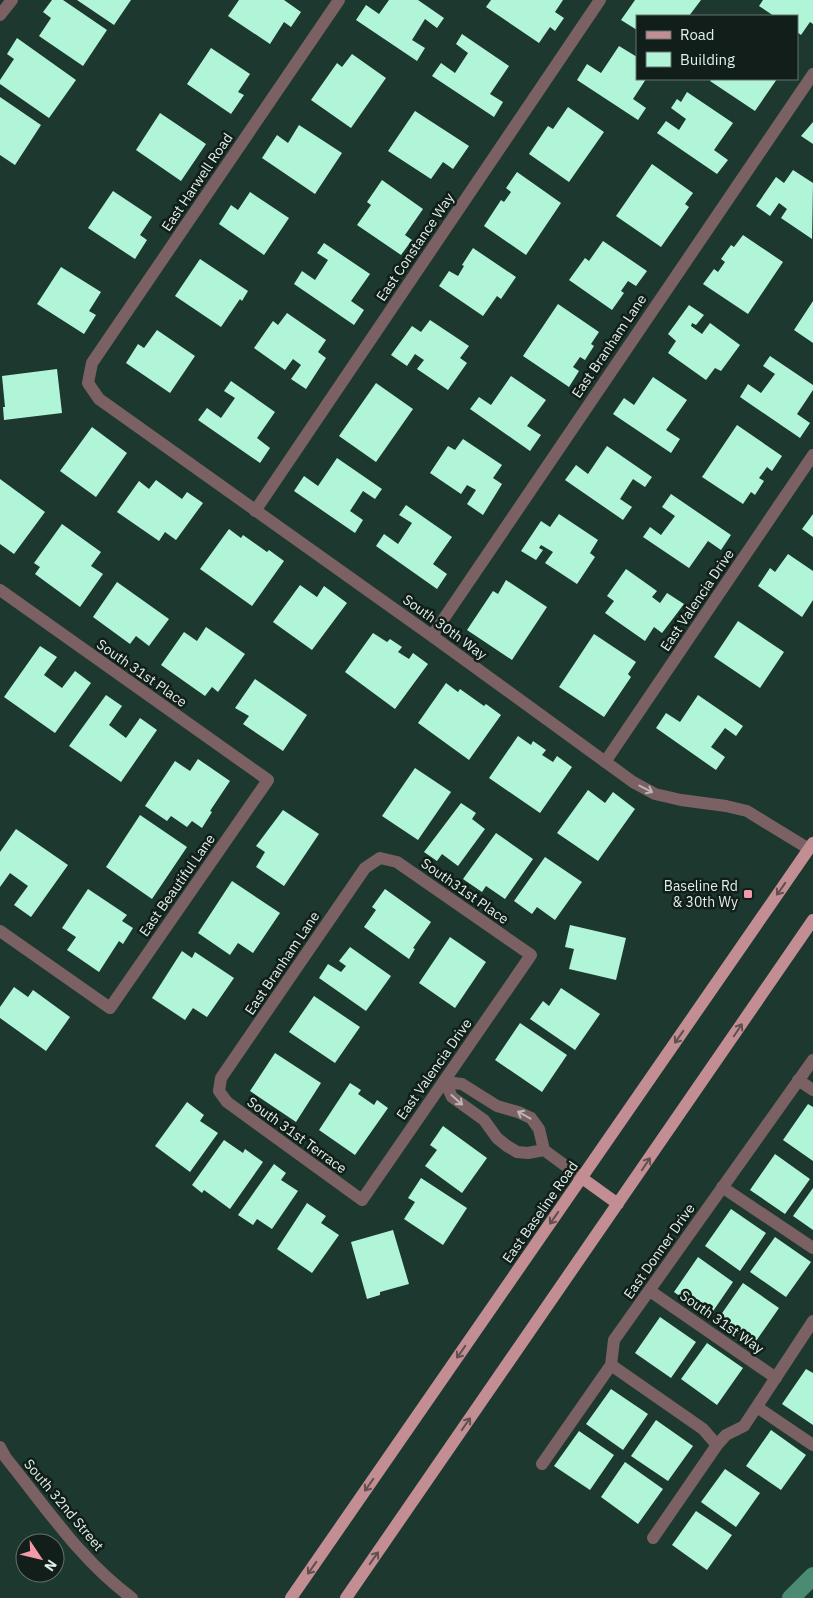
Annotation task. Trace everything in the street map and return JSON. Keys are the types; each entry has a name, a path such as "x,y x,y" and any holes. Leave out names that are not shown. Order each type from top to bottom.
{"main road":[{"name":"East Baseline Road","path":"291,1598 812,848"},
{"path":"346,1598 813,920"},
{"path":"582,1178 618,1204"}],"street":[{"path":"0,15 12,0"},
{"name":"East Harwell Road","path":"88,383 92,363 339,0"},
{"name":"East Constance Way","path":"255,511 600,0"},
{"name":"East Branham Lane","path":"432,636 813,74"},
{"name":"South 30th Way","path":"88,383 99,399 633,782 655,794 747,811 812,848"},
{"name":"East Valencia Drive","path":"606,762 813,455"},
{"name":"South 31st Place","path":"0,590 268,780"},
{"name":"East Beautiful Lane","path":"0,931 110,1008 268,780"},
{"name":"East Branham Lane","path":"219,1091 221,1078 365,868 380,858"},
{"name":"South31st Place","path":"380,858 397,862 531,955"},
{"name":"East Valencia Drive","path":"362,1200 531,955"},
{"name":"East Donner Drive","path":"542,1464 611,1365 614,1340 813,1060"},
{"path":"798,1080 813,1090"},
{"path":"445,1082 462,1084 497,1106 518,1112 530,1118 539,1129 544,1150 582,1178"},
{"path":"445,1082 452,1097 484,1120 497,1138 507,1146 517,1152 528,1153 544,1150"},
{"name":"South 31st Terrace","path":"219,1091 227,1102 362,1200"},
{"path":"722,1187 813,1248"},
{"name":"South 31st Way","path":"650,1291 776,1378"},
{"path":"653,1538 717,1445 726,1435 744,1426 813,1321"},
{"path":"611,1365 703,1430 717,1445"},
{"path":"757,1407 813,1445"},
{"name":"South 32nd Street","path":"0,1447 6,1458 70,1539 118,1588 132,1598"}],"building":[{"path":"52,0 63,0 107,30 83,66 39,36 51,18 43,12"},
{"path":"77,0 131,0 114,25"},
{"path":"239,0 284,0 301,12 291,27 284,22 270,44 228,16"},
{"path":"389,0 418,0 444,18 437,28 425,19 412,40 425,48 417,61 356,20 366,5 379,14"},
{"path":"491,0 563,0 555,12 564,18 555,31 550,27 539,43 486,7"},
{"path":"635,0 701,0 690,15 636,15 636,29 621,20"},
{"path":"763,0 813,0 813,24 810,22 801,35 798,33 798,15 772,15 759,6"},
{"path":"462,34 509,66 490,94 503,102 494,117 432,76 441,63 455,73 468,53 456,44"},
{"path":"17,38 76,80 49,118 0,84 0,80 14,59 7,54"},
{"path":"619,46 636,56 636,80 645,80 633,99 646,108 638,120 577,80 587,64 601,73"},
{"path":"211,48 250,74 238,92 244,95 231,114 187,84"},
{"path":"352,54 386,78 351,128 311,100 337,63 342,67"},
{"path":"711,80 776,80 755,111"},
{"path":"687,92 733,123 714,150 728,160 717,174 657,133 666,121 679,130 686,119 671,108 677,99 681,102"},
{"path":"0,97 41,125 15,165 0,155"},
{"path":"568,107 604,132 569,182 529,154 548,126 553,129"},
{"path":"415,111 469,146 453,169 443,162 431,179 388,151"},
{"path":"160,113 206,144 181,181 136,150"},
{"path":"813,122 813,144 801,136"},
{"path":"299,125 342,153 315,194 262,158 277,135 288,143"},
{"path":"652,164 693,193 685,204 689,207 661,247 616,216"},
{"path":"793,170 813,183 812,239 781,218 787,209 779,203 770,216 756,206 776,177 784,183"},
{"path":"517,172 561,203 526,255 484,226 501,200 504,202 511,192 506,188"},
{"path":"382,180 423,209 405,235 412,240 401,255 357,225 371,205 367,202"},
{"path":"113,191 152,217 140,235 147,240 135,259 88,228"},
{"path":"250,192 289,218 264,255 219,224 231,205 238,210"},
{"path":"743,235 783,262 748,314 703,284 714,269 718,272 725,262 721,259 731,245 734,247"},
{"path":"603,241 647,271 636,286 628,281 621,291 624,293 612,310 569,280 585,258 589,261"},
{"path":"324,243 370,274 351,301 364,310 354,325 294,284 302,271 315,280 328,260 317,253"},
{"path":"473,248 516,277 501,299 497,296 483,316 439,286 449,271 458,276 464,266 462,265"},
{"path":"200,259 248,291 242,301 240,299 221,327 175,296"},
{"path":"61,267 101,292 89,311 96,315 84,334 37,304"},
{"path":"813,301 813,343 794,330"},
{"path":"558,304 599,332 591,344 594,346 585,360 580,357 573,367 579,371 569,387 523,356"},
{"path":"689,305 704,315 696,325 692,323 691,326 702,334 710,323 740,345 721,371 715,368 706,380 668,353 676,341 668,334"},
{"path":"287,313 326,340 318,352 326,358 306,389 291,379 301,365 293,359 285,370 254,348 273,321 278,325"},
{"path":"430,320 469,346 460,358 467,363 448,390 417,369 424,360 415,354 407,366 391,355 412,326 421,332"},
{"path":"157,330 195,356 170,393 126,363 138,344 144,348"},
{"path":"770,356 813,385 813,390 797,414 810,423 800,438 740,397 748,384 761,393 775,374 763,366"},
{"path":"57,369 62,413 4,420 3,407 5,407 2,376"},
{"path":"511,376 546,400 527,426 541,435 530,451 470,409 479,397 491,405"},
{"path":"653,377 687,400 666,430 680,439 671,453 613,414 624,398 634,405"},
{"path":"231,381 275,412 257,438 270,448 260,463 198,420 207,408 221,418 235,398 224,391"},
{"path":"376,383 413,409 376,462 339,436"},
{"path":"737,425 782,456 772,471 767,467 759,478 764,481 755,495 751,492 743,504 702,477"},
{"path":"92,427 127,453 96,497 60,471"},
{"path":"463,439 502,465 493,478 502,484 483,515 467,504 476,490 467,485 461,494 430,473 448,446 455,450"},
{"path":"607,446 652,477 645,487 633,479 620,499 632,507 623,520 565,480 576,465 588,474"},
{"path":"337,458 382,489 375,499 363,491 350,511 363,520 355,533 294,491 304,476 318,486"},
{"path":"0,479 45,512 14,554 0,544"},
{"path":"156,480 182,499 187,492 203,503 176,540 165,532 159,541 117,512 139,481 149,489"},
{"path":"671,494 731,535 721,550 708,541 689,568 643,537 650,527 661,535 675,516 662,507"},
{"path":"406,505 452,537 433,564 447,574 437,589 376,546 384,534 398,544 412,523 399,515"},
{"path":"559,514 598,540 590,553 595,557 577,584 545,563 553,552 541,545 539,548 543,550 536,560 521,551 541,521 550,527"},
{"path":"813,514 813,537 802,529"},
{"path":"62,524 101,552 91,566 103,574 80,607 35,574 40,567 34,563"},
{"path":"229,529 241,538 243,535 267,552 269,550 284,561 252,606 200,569"},
{"path":"788,554 813,571 813,600 802,617 758,586 770,568 775,572"},
{"path":"626,569 657,591 652,597 660,603 667,593 684,604 662,633 654,627 645,641 605,613 614,601 607,596"},
{"path":"506,580 547,607 512,660 467,630 493,591 498,594"},
{"path":"117,582 169,619 149,646 136,636 130,644 93,617"},
{"path":"300,585 317,597 324,586 347,603 312,650 273,622"},
{"path":"738,621 784,652 760,688 714,657"},
{"path":"206,627 245,654 218,692 212,687 205,696 161,665 184,632 197,641"},
{"path":"373,633 387,642 390,639 402,647 398,652 409,659 413,653 428,664 395,709 345,672"},
{"path":"594,634 636,662 628,674 631,677 604,717 559,687"},
{"path":"40,646 57,657 44,675 62,688 75,671 91,683 55,733 4,697"},
{"path":"255,679 307,715 283,751 243,724 249,716 235,708"},
{"path":"446,683 458,692 460,689 484,706 486,704 501,715 469,760 418,723"},
{"path":"106,695 122,706 109,725 126,738 140,718 157,730 121,782 69,746"},
{"path":"698,695 743,726 736,736 725,728 711,747 725,757 716,770 656,728 666,713 680,722"},
{"path":"518,736 531,745 533,741 546,750 542,755 553,762 557,756 572,767 540,813 489,778"},
{"path":"198,759 230,781 210,811 212,812 202,828 192,821 187,827 171,816 167,821 145,806 175,761 190,771"},
{"path":"415,768 451,792 418,840 382,816"},
{"path":"588,790 605,803 613,792 635,809 598,861 557,833"},
{"path":"461,803 476,813 472,819 485,829 458,866 442,854 437,861 424,852"},
{"path":"283,810 319,834 284,886 256,867 265,852 256,846"},
{"path":"140,815 187,847 152,899 106,867"},
{"path":"16,829 68,865 31,917 14,905 28,886 10,873 0,887 0,852"},
{"path":"496,833 533,859 505,899 486,886 482,892 463,879"},
{"path":"545,857 582,882 555,920 537,907 532,914 514,901"},
{"path":"232,881 280,913 253,953 238,943 230,955 198,933"},
{"path":"88,889 127,915 122,921 133,928 123,944 119,941 99,972 67,950 76,937 62,928"},
{"path":"385,889 431,922 413,948 415,949 409,959 364,927 376,910 372,907"},
{"path":"570,925 626,938 616,980 569,969 574,949 565,947"},
{"path":"450,937 486,962 455,1008 419,983"},
{"path":"350,947 391,976 366,1011 319,978 328,964 341,972 346,966 339,961"},
{"path":"182,951 192,958 195,952 234,978 207,1017 193,1008 185,1020 152,998"},
{"path":"14,987 28,997 33,990 70,1017 46,1051 0,1018 0,1007"},
{"path":"561,988 600,1014 575,1050 530,1019 543,1001 549,1006"},
{"path":"314,996 360,1027 335,1063 289,1032"},
{"path":"520,1023 567,1055 542,1092 495,1060"},
{"path":"275,1053 321,1083 296,1122 250,1091"},
{"path":"350,1083 361,1090 358,1094 374,1105 377,1100 388,1108 355,1155 319,1130"},
{"path":"187,1102 204,1115 200,1121 218,1133 190,1172 155,1146"},
{"path":"808,1104 813,1107 813,1161 783,1140"},
{"path":"443,1126 487,1158 462,1193 425,1166 437,1150 430,1145"},
{"path":"224,1140 243,1153 245,1149 263,1162 230,1209 204,1190 202,1193 192,1185"},
{"path":"775,1154 810,1179 785,1214 750,1190"},
{"path":"274,1164 286,1173 281,1180 298,1191 272,1229 257,1219 253,1225 238,1215"},
{"path":"421,1178 467,1208 443,1245 404,1219 415,1202 408,1198"},
{"path":"813,1188 813,1230 793,1216"},
{"path":"307,1203 326,1216 321,1223 339,1235 312,1273 277,1249"},
{"path":"731,1209 766,1233 740,1271 705,1246"},
{"path":"393,1230 409,1284 380,1292 380,1295 367,1299 351,1242"},
{"path":"775,1237 811,1262 786,1297 750,1272"},
{"path":"698,1257 733,1282 709,1317 674,1292"},
{"path":"743,1283 779,1308 754,1344 718,1319"},
{"path":"660,1317 696,1342 671,1378 635,1353"},
{"path":"707,1343 743,1368 717,1405 681,1379"},
{"path":"806,1369 813,1373 813,1425 782,1404"},
{"path":"611,1389 648,1414 623,1450 586,1424"},
{"path":"656,1420 693,1446 668,1481 631,1456"},
{"path":"771,1430 806,1455 781,1490 746,1466"},
{"path":"579,1431 614,1455 590,1490 554,1466"},
{"path":"625,1462 663,1489 638,1524 601,1497"},
{"path":"725,1469 760,1493 736,1527 701,1502"},
{"path":"696,1511 732,1535 707,1570 672,1545"}],"waterway":[{"path":"791,1598 813,1576"}],"place":[{"name":"Baseline Rd & 30th Wy","path":"748,894"}]}
